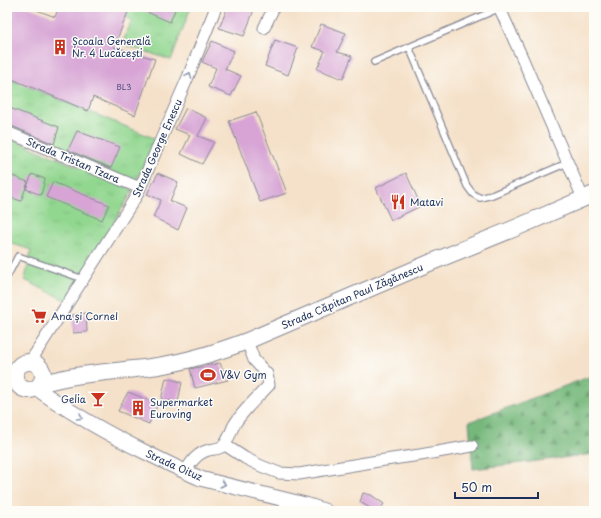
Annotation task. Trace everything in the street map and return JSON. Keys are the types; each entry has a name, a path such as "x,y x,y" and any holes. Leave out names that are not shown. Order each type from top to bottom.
{"main road":[{"name":"Strada Căpitan Paul Zăgănescu","path":"33,387 61,378 156,366 204,356 247,341 588,196"},
{"name":"Strada Căpitan Paul Zăgănescu","path":"7,360 31,362 54,370 102,372"},
{"path":"31,362 38,365 43,372 42,380 33,387 16,382 15,374 19,366 23,363 31,362"},
{"path":"7,380 33,387"}],"street":[{"name":"Strada George Enescu","path":"31,362 140,188 188,77 216,7"},
{"path":"264,28 274,7"},
{"path":"499,8 521,55 567,163 588,196"},
{"name":"Strada Tristan Tzara","path":"7,132 140,188"},
{"path":"185,472 190,462 200,453 225,445 234,425 268,384 267,374 254,360 247,341"},
{"name":"Strada Oituz","path":"33,387 65,408 121,440 185,472 202,479 307,505 325,511"},
{"path":"225,445 245,458 279,473 300,474 472,446"}],"lane":[{"path":"374,62 499,8"},
{"path":"409,48 467,186 473,194 480,198 492,195 567,163"},
{"path":"7,277 18,256 83,279"}],"green space":[{"path":"99,7 191,7 171,60 122,44 132,20"},
{"path":"7,78 156,139 136,182 7,127"},
{"path":"7,137 133,190 67,301 25,280 31,250 7,242"},
{"path":"594,375 594,454 473,469 469,422"}],"building":[{"name":"Școala Generală Nr. 4 Lucăcești","path":"7,7 29,7 55,17 59,7 130,7 114,47 155,59 135,115 93,97 88,111 7,77"},
{"path":"135,7 176,7 170,22"},
{"path":"228,7 255,7 244,36 219,28"},
{"path":"321,24 346,33 337,52 352,56 343,79 317,69 325,51 312,47"},
{"path":"275,40 298,48 288,75 265,66"},
{"path":"212,41 234,51 225,69 241,76 231,96 208,87 216,68 202,62"},
{"path":"7,107 59,127 54,144 7,124"},
{"path":"186,108 207,118 198,136 214,142 202,164 181,154 190,135 175,129"},
{"path":"256,112 287,193 260,202 229,121"},
{"path":"77,131 120,147 111,168 68,150"},
{"path":"158,173 178,182 170,201 187,208 178,230 153,217 161,200 147,194"},
{"path":"406,173 421,206 391,220 376,188"},
{"path":"7,174 28,182 21,201 7,196"},
{"path":"32,174 45,179 41,195 26,189"},
{"path":"53,182 109,205 102,220 46,197"},
{"path":"86,313 87,332 73,333 72,315"},
{"name":"V&V Gym","path":"220,363 228,380 195,388 190,369"},
{"path":"166,378 182,382 178,402 161,400"},
{"name":"Supermarket Euroving","path":"128,392 158,404 149,424 118,411"},
{"path":"363,493 371,495 384,504 379,511 375,511 360,502"}],"place":[{"name":"Școala Generală Nr. 4 Lucăcești","path":"60,47"},
{"name":"Matavi","path":"398,202"},
{"name":"Ana și Cornel","path":"39,316"},
{"name":"V&V Gym","path":"208,375"},
{"name":"Gelia","path":"98,399"},
{"name":"Supermarket Euroving","path":"138,408"}]}
